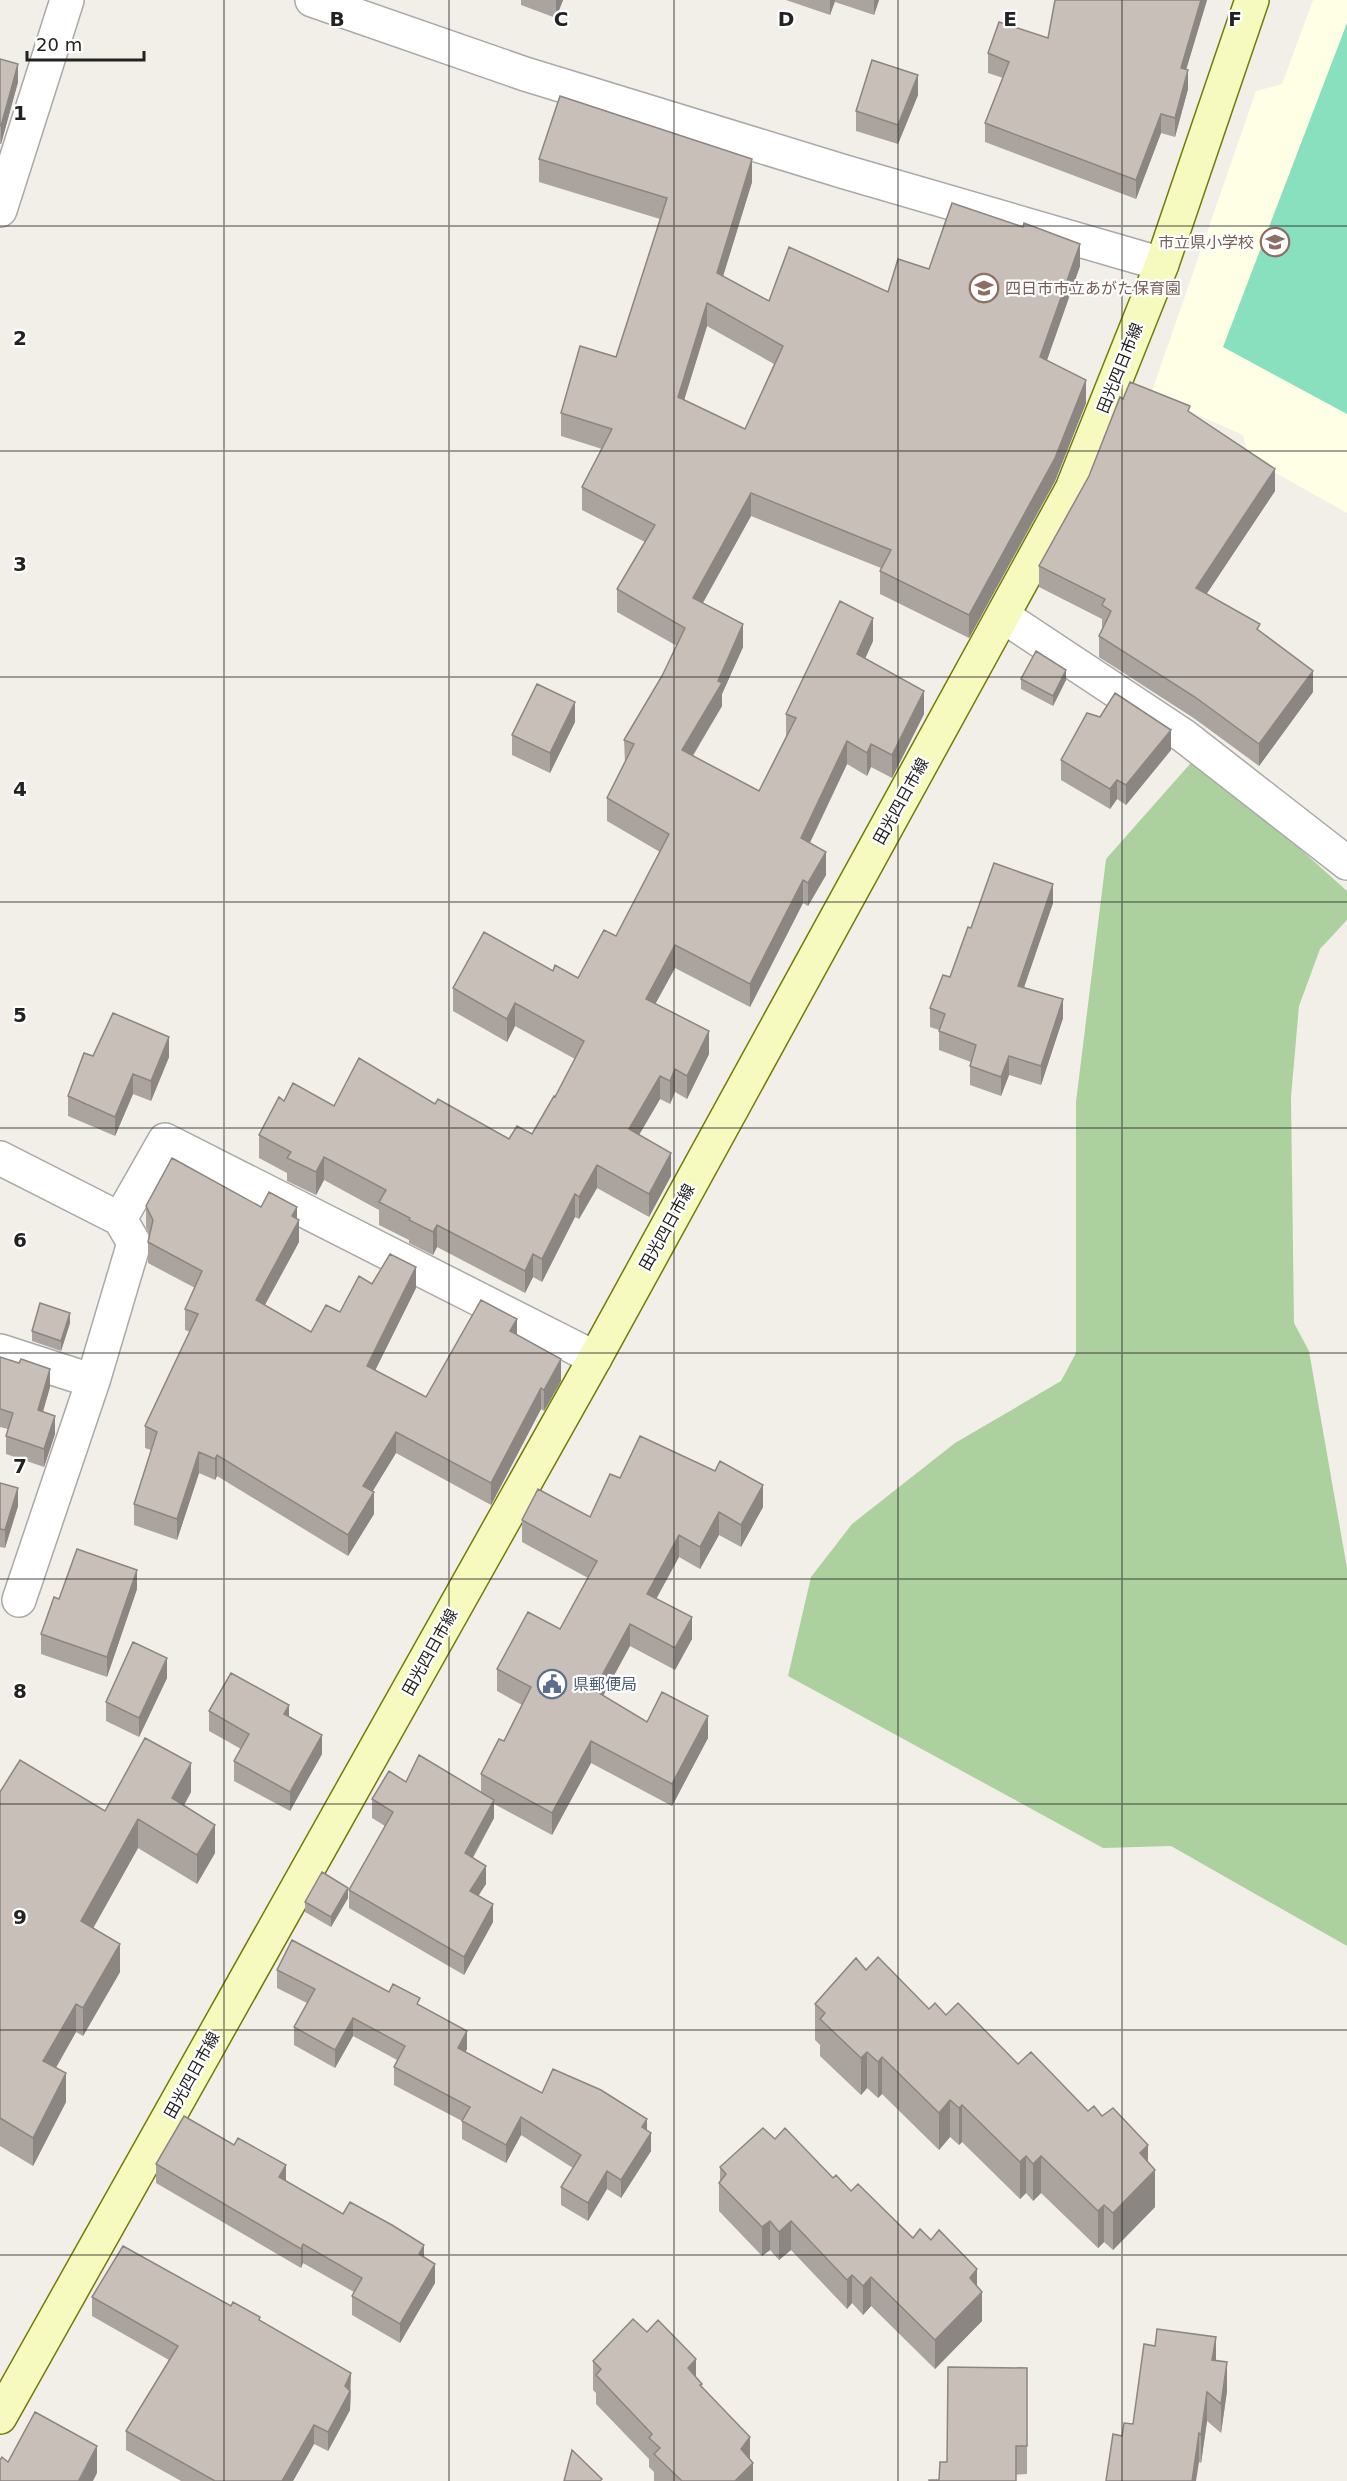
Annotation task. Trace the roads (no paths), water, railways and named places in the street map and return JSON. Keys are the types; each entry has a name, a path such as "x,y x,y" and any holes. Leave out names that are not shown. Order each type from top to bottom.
{"main road":[{"name":"田光四日市線","path":"0,2417 595,1358 1072,489 1162,264 1252,0"}],"street":[{"path":"0,210 67,0"},
{"path":"312,0 537,77 845,172 1162,264"},
{"path":"1003,616 1184,736 1347,863"},
{"path":"120,1219 165,1140 595,1358"},
{"path":"0,1158 120,1219 134,1243 93,1381 19,1600"},
{"path":"0,1351 93,1381"}],"place":[{"name":"市立県小学校","path":"1275,242"},
{"name":"四日市市立あがた保育園","path":"984,288"},
{"name":"県郵便局","path":"552,1684"}]}
